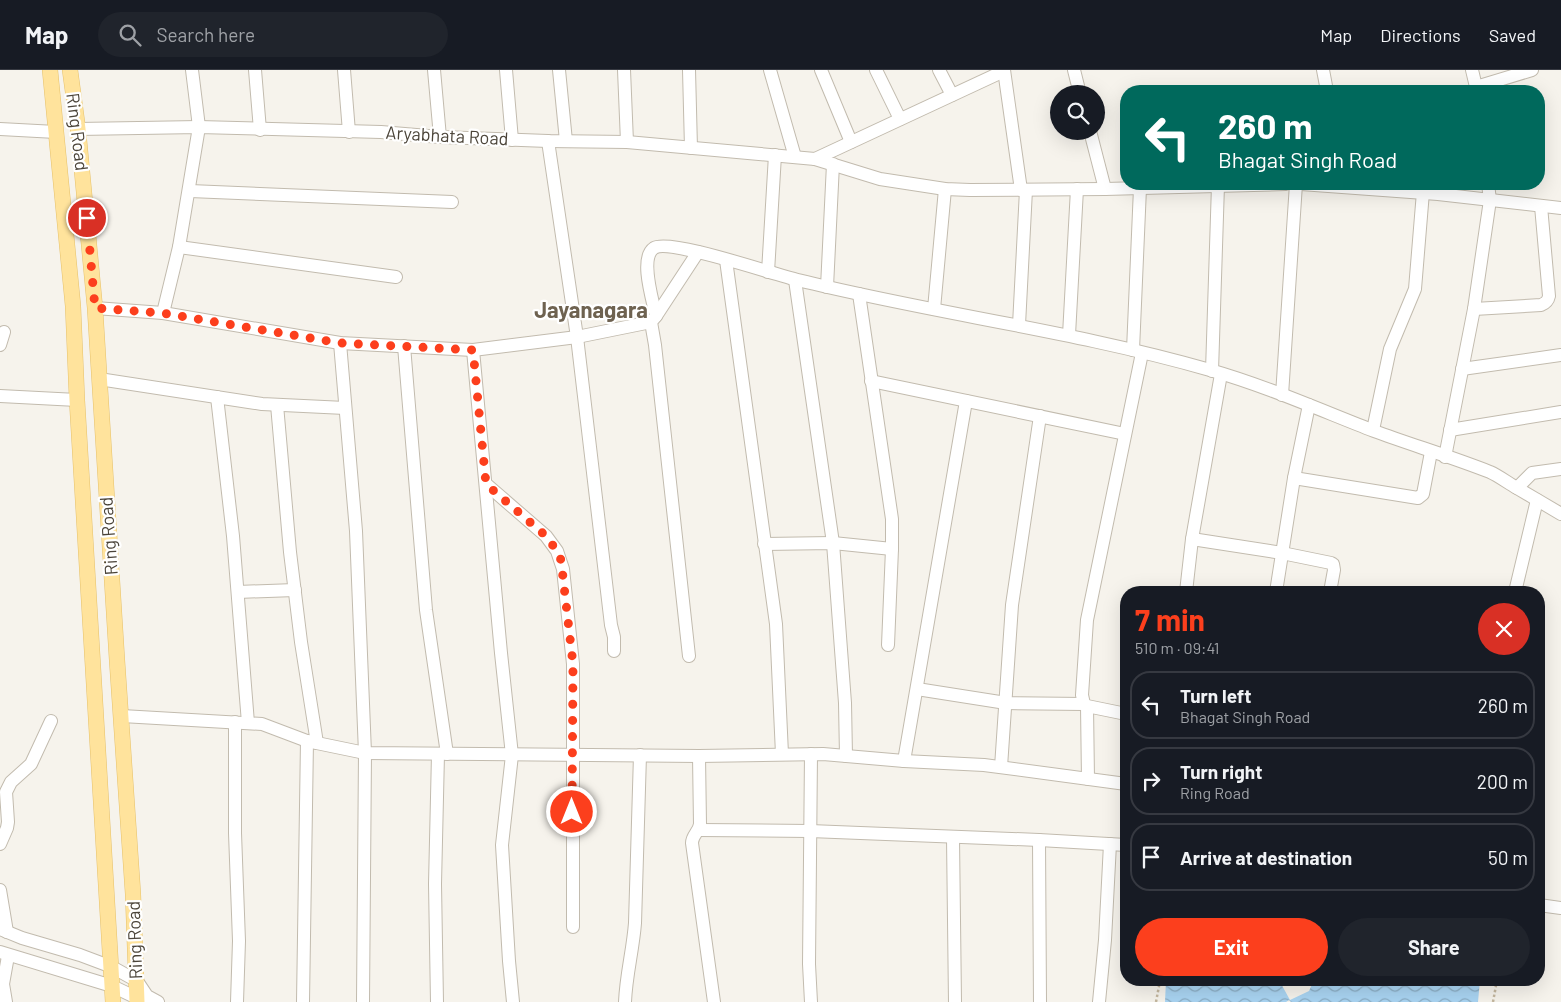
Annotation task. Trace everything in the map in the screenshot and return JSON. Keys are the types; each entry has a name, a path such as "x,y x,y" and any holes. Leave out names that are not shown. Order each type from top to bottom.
{"main road":[{"name":"Ring Road","path":"50,70 73,306 113,1002"},
{"name":"Ring Road","path":"70,70 78,129 95,308 116,660 122,716 134,894 137,981 145,1000"},
{"path":"56,132 78,129"},
{"path":"73,306 95,308"},
{"path":"96,716 122,716"}],"street":[{"path":"162,313 179,248 190,191 199,127 192,70"},
{"path":"255,70 260,130"},
{"path":"344,70 349,132"},
{"path":"434,70 440,137"},
{"path":"506,70 512,140"},
{"path":"559,70 566,141"},
{"path":"624,70 627,142"},
{"path":"689,70 691,148"},
{"path":"770,70 795,157"},
{"path":"821,70 852,142"},
{"path":"876,70 900,119"},
{"path":"939,70 952,95"},
{"path":"815,159 1004,70 1024,190 1019,325"},
{"path":"1074,70 1078,85"},
{"path":"1323,70 1326,85"},
{"path":"1472,70 1475,85"},
{"path":"1488,85 1532,70"},
{"name":"Aryabhata Road","path":"78,129 199,127 512,140 627,142 815,159 880,179 945,189 1120,189"},
{"path":"0,129 56,132"},
{"path":"1092,140 1105,189"},
{"path":"548,141 578,337 611,625 614,637 614,651"},
{"path":"768,272 775,155"},
{"path":"828,287 832,164"},
{"path":"934,309 945,189"},
{"path":"1069,335 1077,189"},
{"path":"1088,779 1085,705 1082,695 1087,620 1125,434 1137,352 1140,190"},
{"path":"1187,586 1217,372 1218,190"},
{"path":"1282,395 1296,190"},
{"path":"1401,190 1561,208"},
{"path":"1445,457 1474,309 1490,200 1489,190"},
{"path":"190,191 452,202"},
{"path":"1373,430 1392,343 1414,289 1424,192"},
{"path":"1474,309 1541,305 1545,304 1548,300 1540,206"},
{"path":"689,656 647,268 647,257 651,250 658,246 666,245 698,252 795,280 859,294 1069,335 1217,372 1431,452 1493,473 1561,514"},
{"path":"179,248 396,277"},
{"path":"95,308 162,313 340,343 473,350 578,337 654,319 698,252"},
{"path":"726,260 776,624 782,754"},
{"path":"795,280 833,543 845,702 846,756"},
{"path":"859,294 890,498 892,548 888,646"},
{"path":"0,345 4,332"},
{"path":"340,343 356,532 365,753 364,1002"},
{"path":"404,346 426,610 443,754 435,884 437,1002"},
{"path":"473,350 512,755 502,845 513,1002"},
{"path":"1462,369 1561,355"},
{"path":"99,378 262,404 345,408"},
{"path":"871,381 1125,434"},
{"path":"0,396 77,400"},
{"path":"217,397 233,536 248,723"},
{"path":"904,761 966,401"},
{"path":"277,405 312,742 303,1002"},
{"path":"1277,586 1308,405"},
{"path":"1450,430 1561,412"},
{"path":"1001,767 1012,605 1040,416"},
{"path":"1294,478 1418,498 1422,494 1431,452"},
{"path":"1517,488 1532,473 1561,469"},
{"path":"486,484 546,536 561,560 573,664 572,927"},
{"path":"1516,586 1537,500"},
{"path":"1192,539 1282,553 1333,564 1334,570 1331,586"},
{"path":"764,544 833,543 892,548"},
{"path":"238,592 295,590"},
{"path":"916,689 1006,703 1085,705 1120,713"},
{"path":"122,716 262,724 312,742 365,753 699,756 811,754 1001,767 1120,783"},
{"path":"0,844 7,828 8,786 31,764 52,721"},
{"path":"234,722 235,833 239,941 237,1002"},
{"path":"811,754 809,964 811,1002"},
{"path":"625,1002 625,988 634,940 640,755"},
{"path":"699,756 699,830 694,836 692,843 714,1002"},
{"path":"699,830 810,831 1120,845"},
{"path":"953,838 955,1002"},
{"path":"1039,840 1040,1002"},
{"path":"1099,1002 1105,940 1110,844"},
{"path":"0,890 4,930 112,967 137,981"},
{"path":"1545,906 1561,908"},
{"path":"6,1002 1,984 4,954 112,986 145,1000"}],"path":[{"path":"1156,1002 1159,986"},
{"path":"1493,1002 1496,986"}],"water":[{"path":"1166,986 1282,986 1290,1000 1309,991 1311,986 1479,986 1478,1002 1291,1002 1289,1000 1286,1002 1165,1002"}],"district":[{"name":"Jayanagara","path":"591,310"}],"route":[{"path":"87,218 95,308 162,313 340,343 473,350 486,484 546,536 561,560 573,664 572,812"}]}
